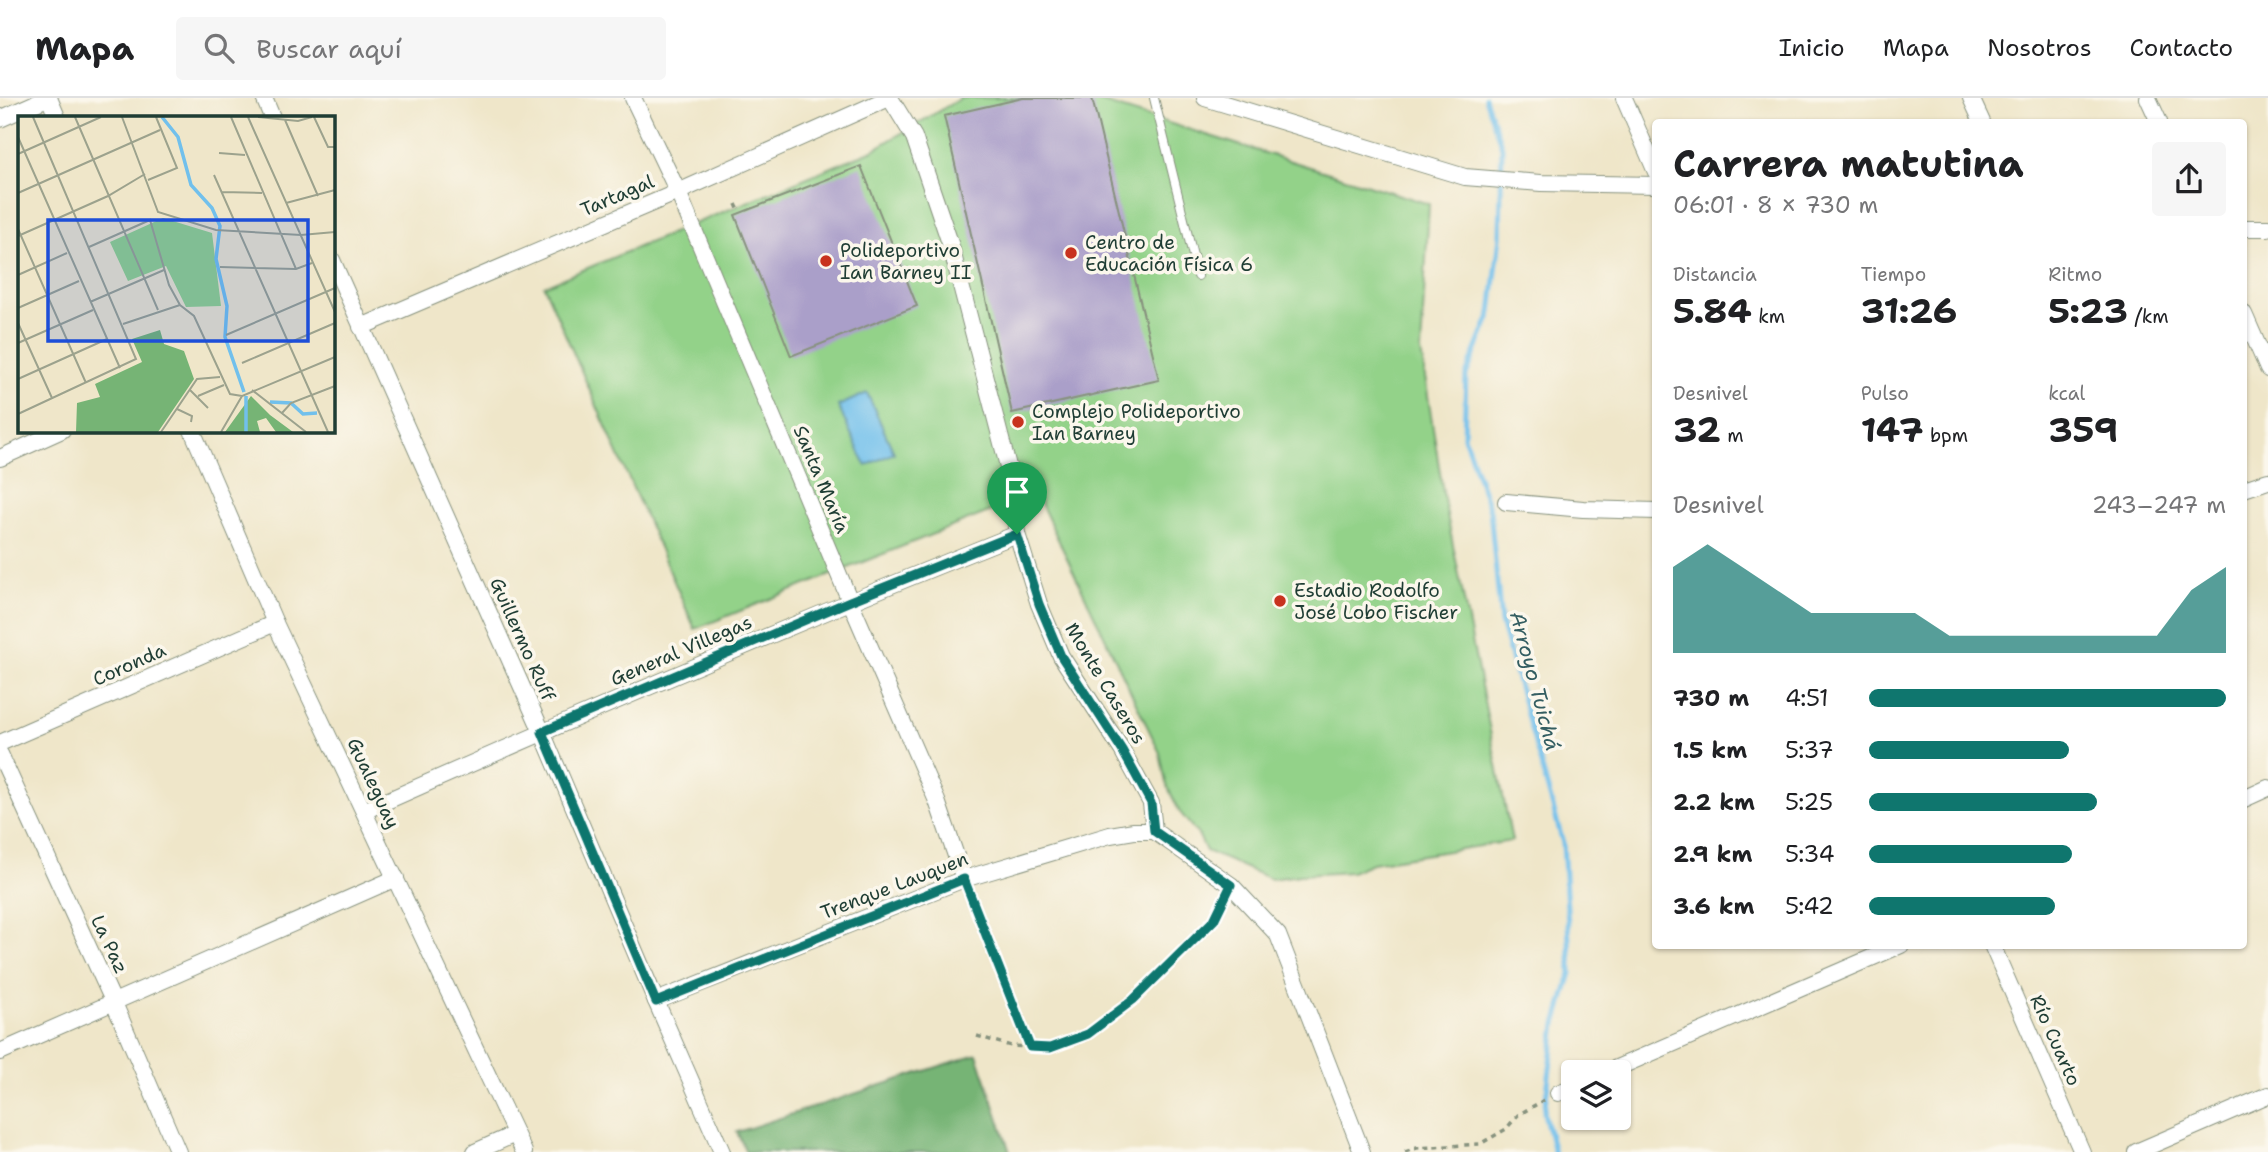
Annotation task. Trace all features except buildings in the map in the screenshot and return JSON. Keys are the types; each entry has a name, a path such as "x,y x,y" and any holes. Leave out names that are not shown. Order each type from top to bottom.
{"street":[{"path":"0,119 48,98 57,116"},
{"path":"264,98 272,116"},
{"name":"Santa María","path":"633,98 678,192 937,801 964,879"},
{"name":"Tartagal","path":"361,327 678,192 889,98"},
{"name":"Monte Caseros","path":"889,98 914,137 950,243 1010,474 1017,534 1039,604 1061,656 1122,750 1151,803 1154,831"},
{"path":"1205,98 1465,177 1541,183 1652,185"},
{"path":"1624,98 1652,163"},
{"path":"1971,98 1981,119"},
{"path":"2148,98 2157,119"},
{"path":"2247,228 2268,228"},
{"name":"Guillermo Ruff","path":"334,265 542,732 722,1152"},
{"path":"2247,321 2268,369"},
{"path":"0,458 58,432"},
{"name":"Gualeguay","path":"193,432 275,623 524,1152"},
{"path":"2247,488 2268,481"},
{"path":"1506,502 1583,509 1652,511"},
{"name":"General Villegas","path":"364,811 850,601 1017,534"},
{"name":"Coronda","path":"0,743 275,623"},
{"name":"La Paz","path":"0,754 114,1003 178,1152"},
{"path":"2247,798 2268,788"},
{"path":"1154,831 1231,885 1278,935 1362,1152"},
{"name":"Trenque Lauquen","path":"656,1002 964,879 1110,835 1154,831"},
{"path":"0,1052 396,878"},
{"path":"1631,1062 1893,949"},
{"name":"Río Cuarto","path":"1994,949 2082,1152"},
{"path":"2136,1152 2268,1095"},
{"path":"475,1152 515,1134"}],"lane":[{"path":"1154,98 1198,276"}],"path":[{"path":"736,204 740,213"},
{"path":"964,879 1030,1047"},
{"path":"977,1036 1011,1046 1050,1048 1088,1034 1133,1000 1214,920 1231,885"},
{"path":"1405,1152 1417,1148 1480,1144 1506,1129 1518,1115 1529,1108"}],"green space":[{"name":"Complejo Polideportivo Ian Barney","path":"961,98 1088,98 1429,204 1421,351 1445,505 1512,841 1372,863 1351,872 1271,879 1206,851 1199,836 1179,811 1166,783 1160,753 1036,493 695,629 544,286 873,150"},
{"path":"977,1054 1010,1152 746,1152 737,1132"}],"water":[{"path":"867,393 894,453 866,466 838,406"}],"waterway":[{"name":"Arroyo Tuichá","path":"1485,98 1502,147 1500,237 1491,313 1466,375 1464,437 1490,510 1501,622 1563,843 1571,973 1556,1024 1544,1113 1554,1152"}],"place":[{"name":"Centro de Educación Física 6","path":"1071,253"},
{"name":"Polideportivo Ian Barney II","path":"826,261"},
{"name":"Complejo Polideportivo Ian Barney","path":"1018,422"},
{"name":"Estadio Rodolfo José Lobo Fischer","path":"1280,601"}],"route":[{"path":"1017,534 1039,604 1061,656 1122,750 1151,803 1154,831 1231,885 1214,920 1133,1000 1088,1034 1050,1048 1030,1047 964,879 656,1002 542,732 850,601 1017,534"}]}
